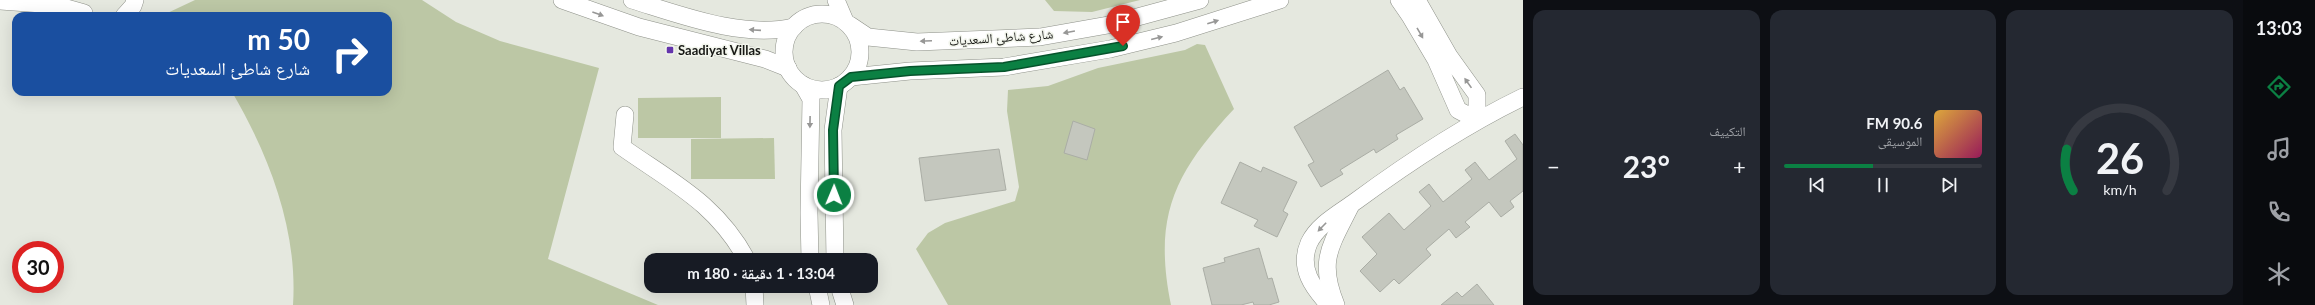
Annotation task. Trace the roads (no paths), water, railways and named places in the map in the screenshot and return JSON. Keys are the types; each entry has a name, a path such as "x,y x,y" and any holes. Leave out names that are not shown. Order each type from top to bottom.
{"street":[{"path":"0,0 56,5 84,10"},
{"path":"562,0 639,27 766,59 788,68"},
{"path":"632,0 743,29 769,30 798,23 813,15 830,14 848,23"},
{"path":"811,0 798,23 789,34 784,50 788,68 794,77 803,84 815,89 827,90 845,82"},
{"path":"835,253 833,130 845,82 858,62 860,46 856,35 836,0"},
{"name":"شارع شاطئ السعديات","path":"848,23 868,37 917,42 1040,37 1108,25 1200,0"},
{"name":"شارع شاطئ السعديات","path":"845,82 910,71 1004,67 1110,49 1176,33 1280,0"},
{"path":"1399,0 1436,60 1458,110 1476,120"},
{"path":"1417,0 1449,56 1477,95 1476,120"},
{"path":"803,84 811,99 810,253"},
{"path":"1329,305 1313,289 1307,275 1306,259 1309,243 1321,226 1398,169 1476,120 1523,97"},
{"path":"625,115 622,147 692,194 720,219 736,239 743,253"},
{"path":"1336,305 1330,289 1326,262 1334,240 1352,204"},
{"path":"754,293 755,305"},
{"path":"819,293 822,305"},
{"path":"841,293 845,305"}],"place":[{"name":"Saadiyat Villas","path":"670,50"}]}
